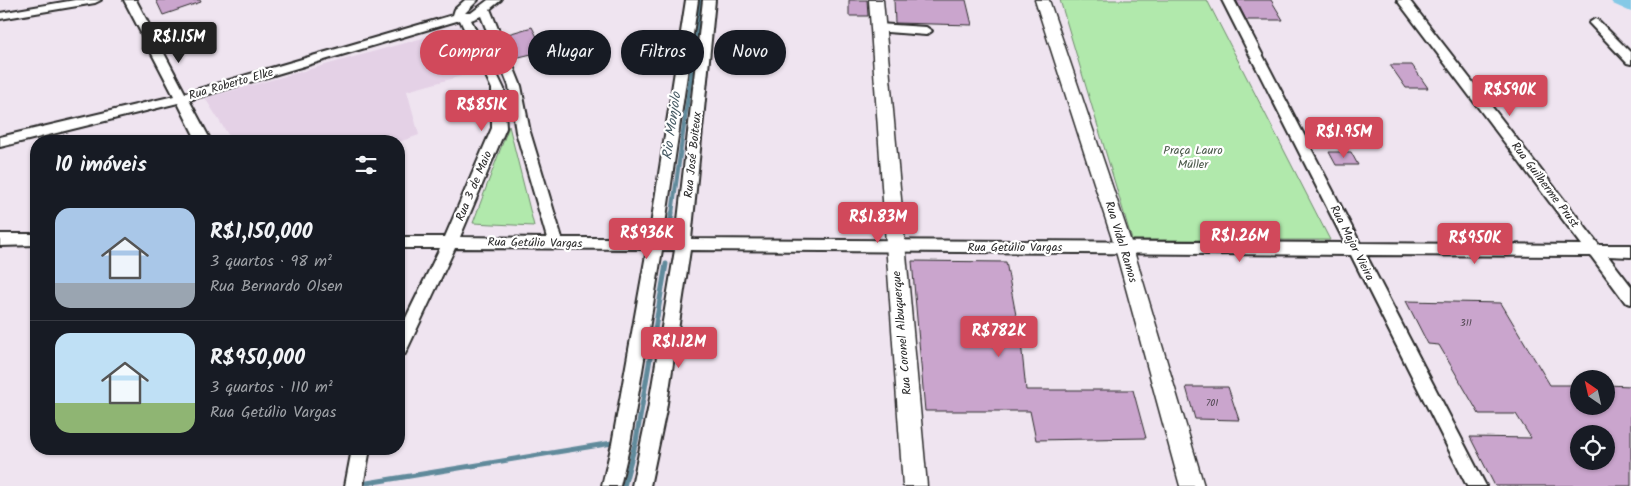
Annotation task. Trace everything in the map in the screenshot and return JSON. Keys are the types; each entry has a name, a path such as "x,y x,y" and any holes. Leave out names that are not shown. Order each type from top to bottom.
{"main road":[{"name":"Rua Coronel Albuquerque","path":"876,0 915,486"},
{"name":"Rua Vidal Ramos","path":"1042,0 1124,248 1192,486"}],"street":[{"path":"0,16 96,0"},
{"path":"130,0 201,135"},
{"name":"Rua 3 de Maio","path":"452,0 469,30"},
{"path":"461,16 472,0"},
{"name":"Rua José Boiteux","path":"611,486 621,444 655,245 692,0"},
{"name":"Rua José Boiteux","path":"641,486 657,410 683,245 709,0"},
{"name":"Rua Major Vieira","path":"1228,0 1477,486"},
{"name":"Rua Guilherme Prust","path":"1403,0 1631,298"},
{"path":"461,16 474,16 492,2"},
{"path":"492,2 496,30"},
{"name":"Rua Roberto Elke","path":"0,142 182,98 461,16"},
{"path":"1595,23 1631,60"},
{"path":"878,28 926,31"},
{"name":"Rua 3 de Maio","path":"405,336 450,242 500,126 498,89 492,75"},
{"path":"511,75 515,86 521,124 556,243"},
{"path":"500,126 521,124"},
{"path":"0,240 30,240"},
{"name":"Rua Getúlio Vargas","path":"405,242 1631,252"},
{"path":"354,486 360,455"}],"shaded area":[{"path":"420,39 420,75 465,75 407,91 419,135 405,140 405,135 228,135 205,98"}],"green space":[{"name":"Praça Lauro Müller","path":"1060,0 1207,0 1330,240 1132,240"},
{"path":"509,126 534,226 473,223"}],"building":[{"path":"156,0 200,0 201,2 163,15"},
{"path":"849,0 867,0 868,16 849,16"},
{"path":"894,0 966,0 972,25 895,23"},
{"path":"1236,0 1271,0 1283,20 1246,20"},
{"path":"532,27 534,30 528,30 528,55 519,57 518,55 518,31"},
{"path":"1390,65 1412,65 1428,88 1406,88"},
{"path":"1329,152 1351,152 1358,165 1336,165"},
{"path":"912,261 1006,262 1021,342 1026,390 1133,390 1146,438 1036,440 1030,411 925,411"},
{"path":"1406,301 1501,303 1550,385 1570,385 1570,415 1615,415 1615,385 1631,386 1631,486 1495,486 1470,437 1531,438 1516,414 1479,414 1439,345 1428,344"},
{"path":"1186,387 1228,387 1239,420 1195,419"}],"waterway":[{"name":"Rio Monjolo","path":"672,214 701,0"},
{"path":"1620,0 1631,6"},
{"name":"Rio Monjolo","path":"670,225 672,213"},
{"name":"Rio Monjolo","path":"624,486 636,441 666,264"},
{"path":"367,483 612,443"}]}
